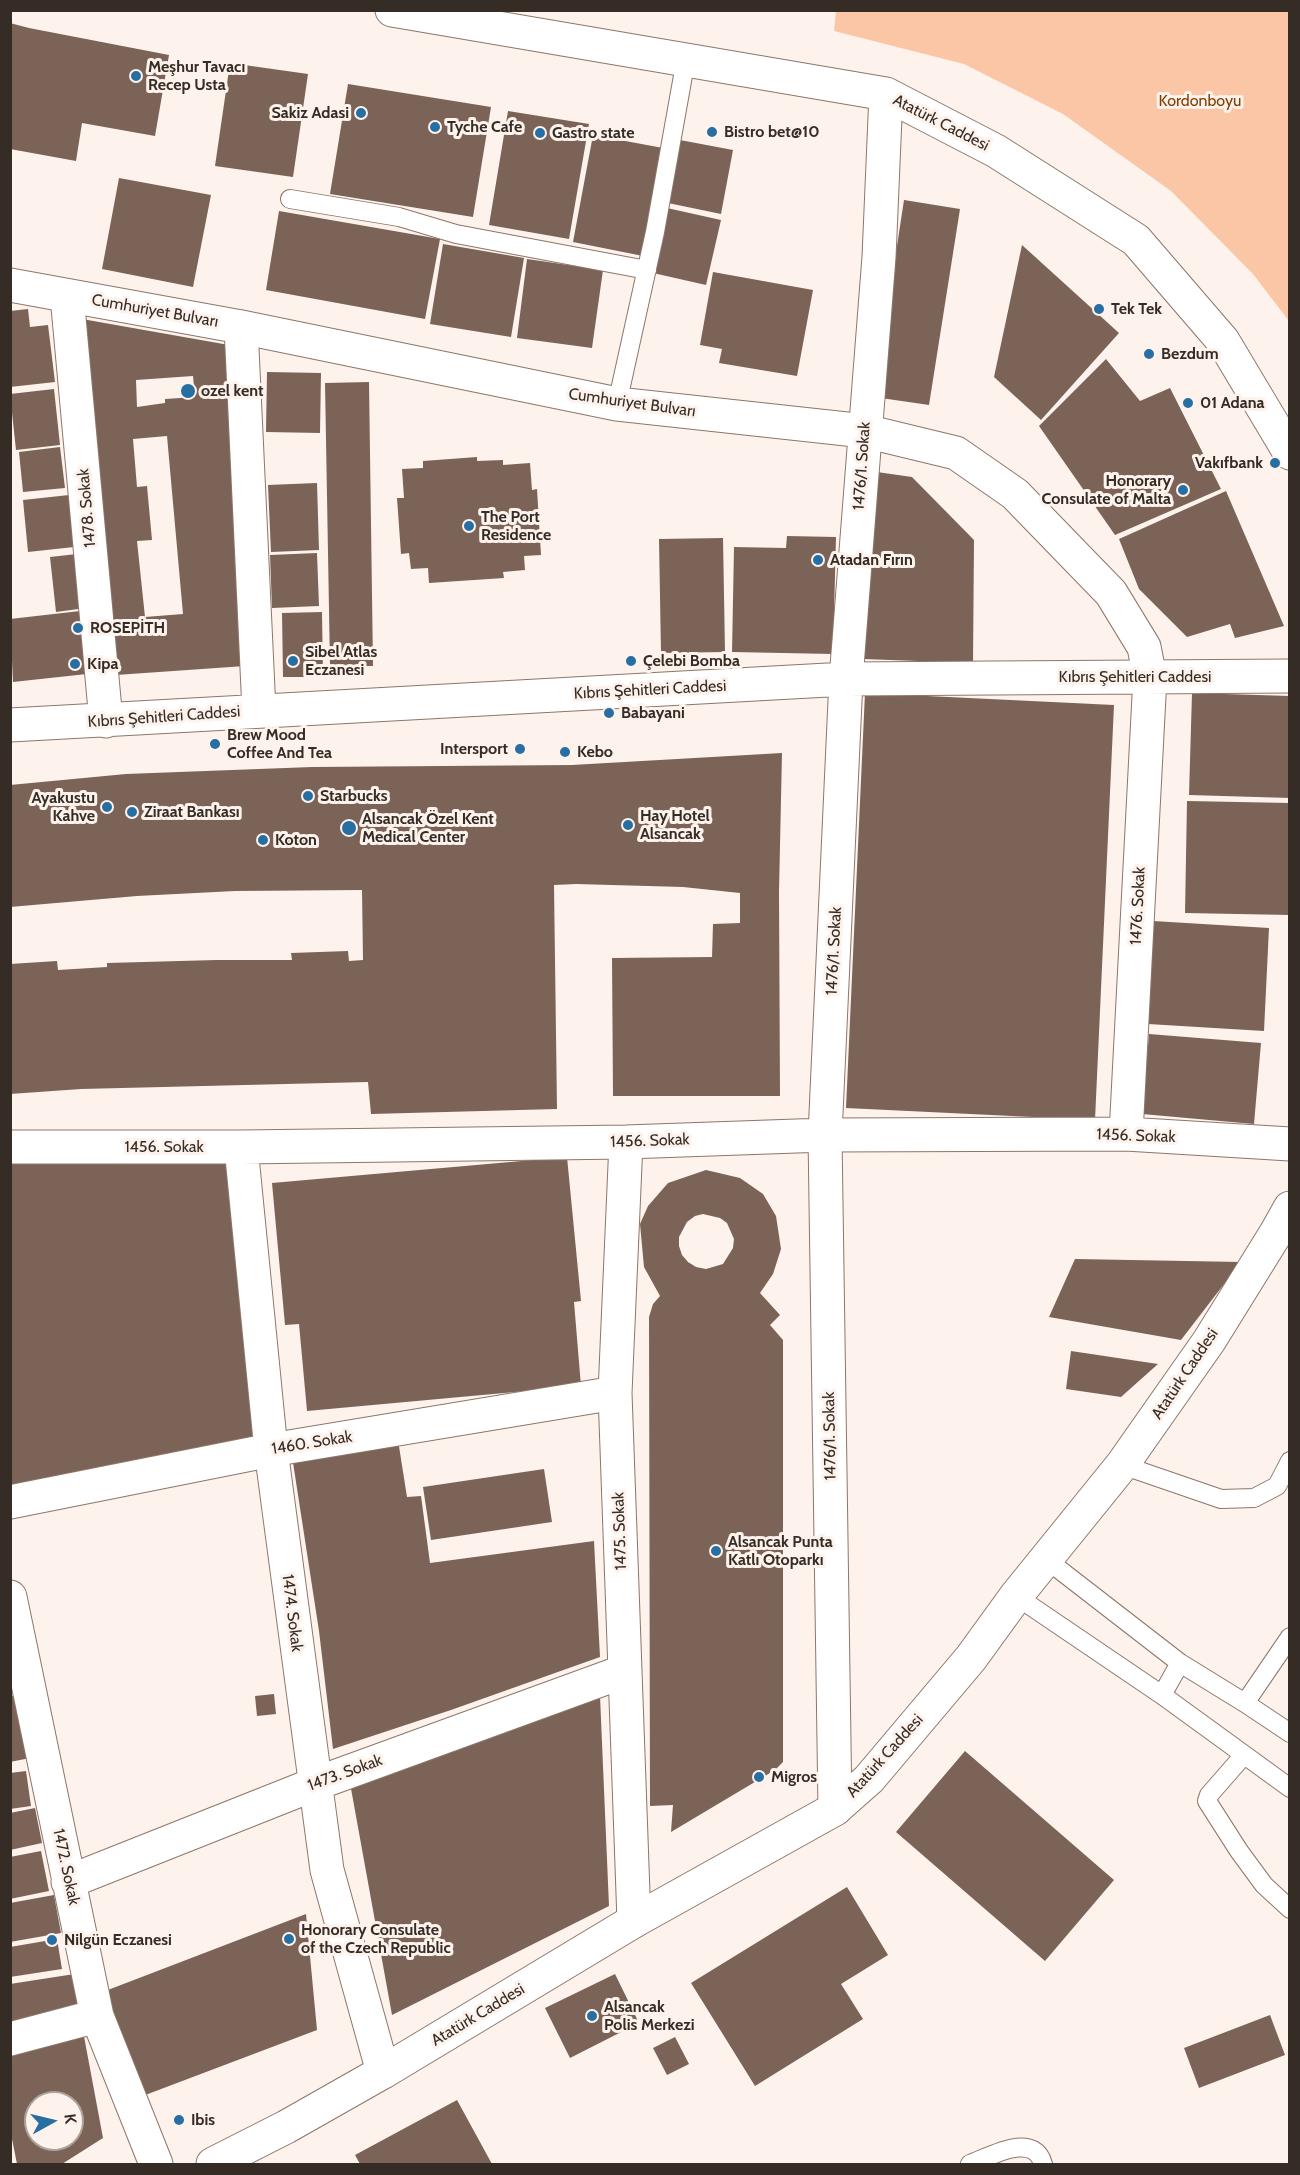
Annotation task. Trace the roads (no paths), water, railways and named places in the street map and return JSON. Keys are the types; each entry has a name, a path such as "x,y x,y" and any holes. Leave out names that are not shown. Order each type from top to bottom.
{"street":[{"name":"Atatürk Caddesi","path":"392,10 886,94 996,151 1136,240 1223,341 1290,453"},
{"name":"1476/1. Sokak","path":"835,1809 825,1135 846,680 879,257 886,94"},
{"name":"Cumhuriyet Bulvarı","path":"10,285 241,327 617,404 865,430 956,453 1015,494 1111,593 1144,647 1150,677"},
{"name":"1478. Sokak","path":"68,296 106,721"},
{"path":"241,327 259,711"},
{"name":"Kıbrıs Şehitleri Caddesi","path":"10,725 846,680 1290,676"},
{"name":"1476. Sokak","path":"1126,1134 1150,677"},
{"name":"1456. Sokak","path":"10,1147 242,1147 626,1142 825,1135 1126,1134 1290,1144"},
{"name":"1475. Sokak","path":"626,1142 615,1393 634,1921"},
{"name":"1474. Sokak","path":"242,1147 271,1450 327,1870 383,2072"},
{"name":"Atatürk Caddesi","path":"213,2164 286,2127 383,2072 634,1921 835,1809 869,1779 971,1658 1016,1596 1122,1465 1209,1341 1290,1208"},
{"name":"1460. Sokak","path":"10,1502 271,1450 615,1393"},
{"name":"1472. Sokak","path":"10,1597 68,1882 98,2016 156,2164"},
{"name":"1473. Sokak","path":"68,1882 315,1784 625,1671"},
{"path":"10,2039 98,2016"}],"lane":[{"path":"617,404 646,270 686,59"},
{"path":"290,199 399,217 456,234 646,270"},
{"path":"1122,1465 1221,1499 1254,1498 1277,1486 1290,1461"},
{"path":"1047,1560 1180,1664 1290,1732"},
{"path":"1016,1596 1162,1695 1290,1788"},
{"path":"1245,1703 1290,1637"},
{"path":"1162,1695 1180,1664"},
{"path":"1244,1755 1209,1795 1207,1801 1264,1885 1290,1910"},
{"path":"970,2164 1007,2149 1020,2148 1032,2148 1041,2156 1043,2164"}],"place":[{"name":"Meşhur Tavacı Recep Usta","path":"136,76"},
{"name":"Sakiz Adasi","path":"361,113"},
{"name":"Tyche Cafe","path":"435,127"},
{"name":"Bistro bet@10","path":"712,132"},
{"name":"Gastro state","path":"540,133"},
{"name":"Tek Tek","path":"1099,309"},
{"name":"Bezdum","path":"1149,354"},
{"name":"ozel kent","path":"188,391"},
{"name":"01 Adana","path":"1188,403"},
{"name":"Vakıfbank","path":"1275,463"},
{"name":"Honorary Consulate of Malta","path":"1183,490"},
{"name":"The Port Residence","path":"469,526"},
{"name":"Atadan Fırın","path":"818,560"},
{"name":"ROSEPİTH","path":"78,628"},
{"name":"Sibel Atlas Eczanesi","path":"293,661"},
{"name":"Çelebi Bomba","path":"631,661"},
{"name":"Kipa","path":"75,664"},
{"name":"Babayani","path":"609,713"},
{"name":"Brew Mood Coffee And Tea","path":"215,744"},
{"name":"Intersport","path":"520,749"},
{"name":"Kebo","path":"565,752"},
{"name":"Starbucks","path":"308,796"},
{"name":"Ayakustu Kahve","path":"107,807"},
{"name":"Ziraat Bankası","path":"132,812"},
{"name":"Hay Hotel Alsancak","path":"628,825"},
{"name":"Alsancak Özel Kent Medical Center","path":"349,828"},
{"name":"Koton","path":"263,840"},
{"name":"Alsancak Punta Katlı Otoparkı","path":"716,1551"},
{"name":"Migros","path":"759,1777"},
{"name":"Honorary Consulate of the Czech Republic","path":"289,1939"},
{"name":"Nilgün Eczanesi","path":"52,1940"},
{"name":"Alsancak Polis Merkezi","path":"592,2016"},
{"name":"Ibis","path":"179,2120"}],"park label":[{"name":"Kordonboyu","path":"1200,101"}]}
